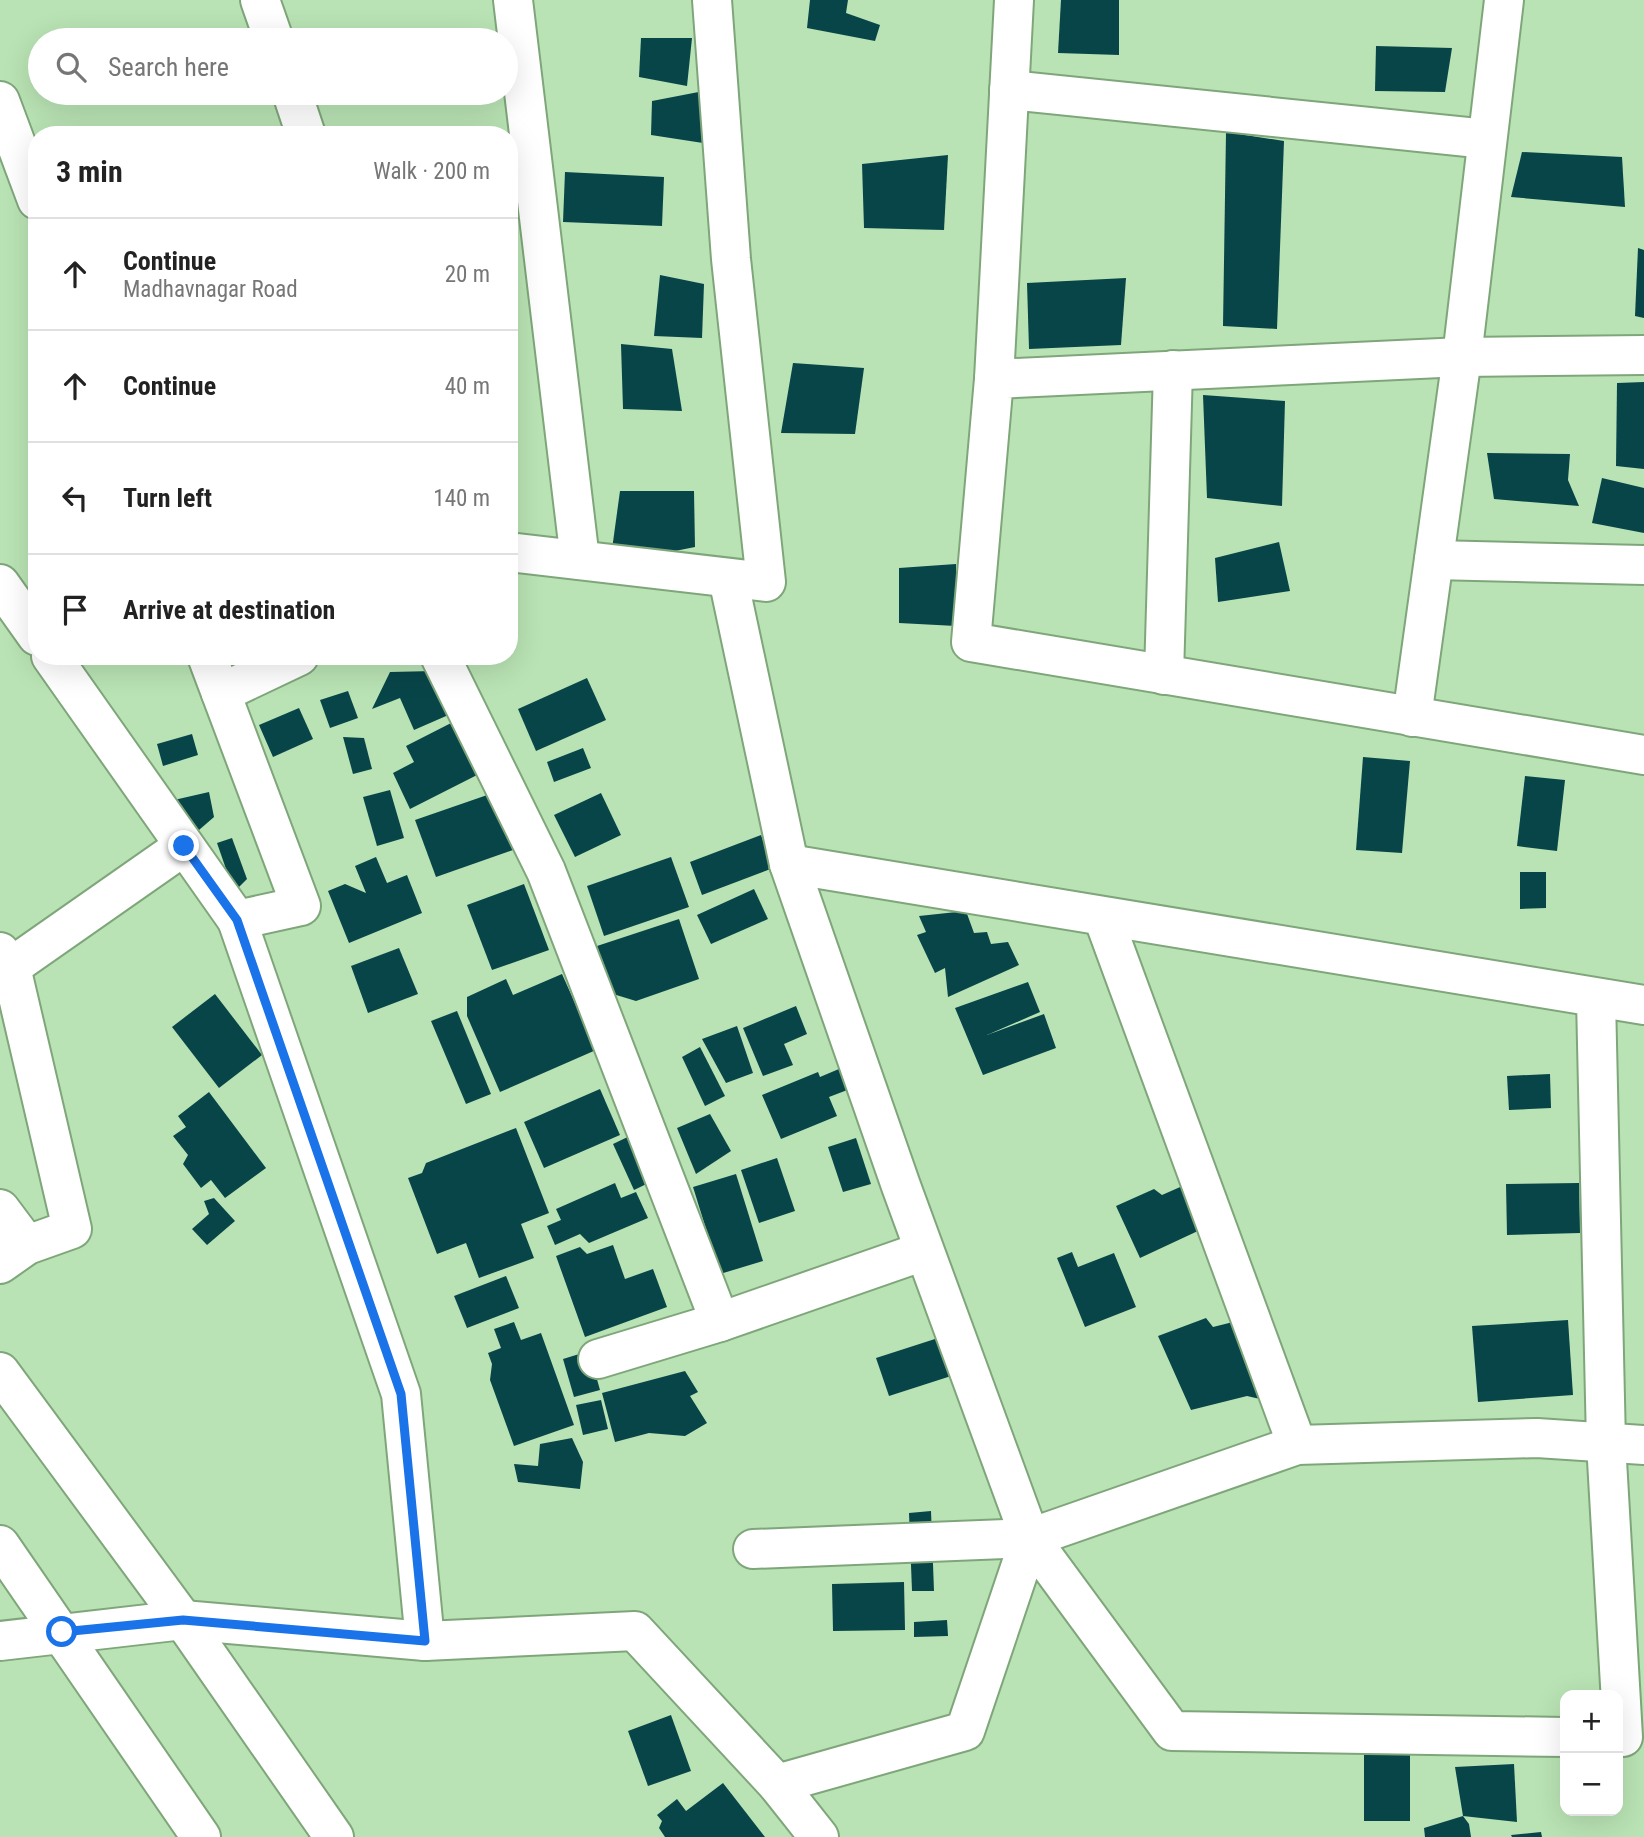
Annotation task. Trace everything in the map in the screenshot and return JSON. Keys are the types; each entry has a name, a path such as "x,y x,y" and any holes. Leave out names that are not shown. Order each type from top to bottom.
{"street":[{"path":"260,0 270,28"},
{"path":"513,0 516,28"},
{"path":"518,553 766,582 732,259 712,0"},
{"path":"1014,0 994,379 971,642 1644,755"},
{"path":"1412,717 1462,357 1504,0"},
{"path":"518,42 580,560"},
{"path":"1009,90 1487,139"},
{"path":"0,101 28,176"},
{"path":"296,105 303,126"},
{"path":"994,379 1462,357 1644,355"},
{"path":"1164,675 1174,370"},
{"path":"1434,560 1644,565"},
{"path":"728,578 789,864 924,1251 1030,1538 1172,1731 1560,1737"},
{"path":"0,584 28,623"},
{"path":"57,665 237,920 401,1394 425,1641"},
{"path":"210,665 301,906 237,920"},
{"path":"221,693 280,665"},
{"path":"444,665 546,871 720,1322"},
{"path":"0,1209 14,1254 72,1228 5,960 184,846"},
{"path":"789,864 1644,1005"},
{"path":"1103,917 1297,1446"},
{"path":"1596,999 1606,1443 1628,1737"},
{"path":"598,1359 720,1322 924,1251"},
{"path":"0,1371 183,1620 334,1837"},
{"path":"753,1549 1030,1538 1297,1446 1536,1438 1644,1445"},
{"path":"777,1784 965,1731 1030,1538"},
{"path":"0,1545 201,1837"},
{"path":"0,1641 183,1620 425,1641 635,1632 777,1784 819,1837"}],"building":[{"path":"810,0 848,0 846,13 880,25 875,41 807,28"},
{"path":"1061,0 1119,0 1119,55 1058,53"},
{"path":"641,38 692,38 687,86 639,77"},
{"path":"1376,46 1452,48 1445,92 1375,91"},
{"path":"709,90 703,143 651,135 652,101"},
{"path":"1226,132 1284,141 1277,329 1223,326"},
{"path":"1522,152 1622,157 1625,207 1511,197"},
{"path":"948,155 944,230 864,228 862,164"},
{"path":"565,172 664,177 662,226 563,222"},
{"path":"1638,248 1644,250 1644,318 1635,316"},
{"path":"660,275 704,284 702,338 654,336"},
{"path":"1126,278 1121,345 1029,349 1027,283"},
{"path":"621,344 672,349 682,411 623,409"},
{"path":"793,363 864,368 855,434 781,433"},
{"path":"1644,382 1644,469 1616,466 1617,383"},
{"path":"1203,395 1285,401 1282,506 1207,498"},
{"path":"1487,453 1570,454 1568,480 1579,506 1494,499"},
{"path":"1602,478 1644,488 1644,533 1592,523"},
{"path":"620,491 694,491 695,547 610,564"},
{"path":"1279,542 1290,591 1218,602 1215,558"},
{"path":"956,564 956,626 899,623 899,568"},
{"path":"434,671 453,713 414,730 400,698 372,709 390,672"},
{"path":"587,678 606,720 536,751 518,709"},
{"path":"348,691 358,718 330,728 320,700"},
{"path":"299,708 313,739 273,757 259,725"},
{"path":"455,721 481,773 410,809 393,773 414,762 406,746"},
{"path":"192,734 198,755 163,766 157,744"},
{"path":"343,737 364,738 372,769 353,774"},
{"path":"583,748 591,768 554,782 547,762"},
{"path":"1363,757 1410,761 1402,853 1356,850"},
{"path":"1525,776 1565,780 1557,851 1517,846"},
{"path":"390,790 404,838 377,846 363,797"},
{"path":"209,792 214,817 199,830 174,800"},
{"path":"493,793 513,850 436,877 415,820"},
{"path":"601,793 621,835 575,857 554,815"},
{"path":"761,835 773,868 702,895 690,862"},
{"path":"232,838 247,879 234,892 217,843"},
{"path":"376,857 387,883 407,875 422,913 349,943 328,891 345,884 366,893 355,866"},
{"path":"671,857 689,907 604,936 587,886"},
{"path":"1520,872 1546,872 1546,908 1520,909"},
{"path":"524,884 549,950 492,970 467,905"},
{"path":"754,889 768,919 711,944 697,915"},
{"path":"966,911 974,933 987,932 991,944 1008,942 1019,965 948,997 945,968 935,973 917,935 926,932 919,916"},
{"path":"679,919 699,979 636,1001 613,994 597,946"},
{"path":"399,948 418,994 368,1013 351,966"},
{"path":"562,974 596,1050 500,1092 467,1016 467,997 506,979 513,995"},
{"path":"1028,982 1040,1012 987,1035 1044,1014 1056,1048 983,1075 955,1008"},
{"path":"215,994 262,1055 219,1088 172,1027"},
{"path":"796,1006 807,1034 784,1044 793,1065 763,1076 743,1028"},
{"path":"457,1011 491,1094 466,1104 431,1021"},
{"path":"737,1026 753,1073 726,1083 702,1039"},
{"path":"700,1047 725,1096 705,1106 682,1057"},
{"path":"853,1063 863,1084 829,1097 837,1116 781,1139 762,1095 818,1072 820,1077"},
{"path":"1550,1074 1551,1108 1509,1110 1507,1076"},
{"path":"600,1089 620,1135 544,1168 524,1122"},
{"path":"209,1092 266,1168 225,1198 211,1180 201,1188 183,1164 188,1155 173,1136 186,1127 178,1116"},
{"path":"710,1114 731,1151 696,1174 677,1128"},
{"path":"516,1128 549,1213 521,1224 534,1258 479,1278 466,1243 437,1254 408,1178 422,1173 426,1163"},
{"path":"638,1132 659,1178 634,1190 613,1144"},
{"path":"856,1138 871,1184 843,1192 828,1147"},
{"path":"777,1158 795,1211 759,1223 741,1170"},
{"path":"736,1174 763,1261 720,1274 693,1187"},
{"path":"615,1183 621,1198 636,1192 648,1218 589,1243 580,1234 555,1245 547,1226 561,1220 556,1209"},
{"path":"1579,1183 1580,1233 1507,1235 1506,1184"},
{"path":"1187,1184 1200,1230 1140,1258 1116,1206 1154,1189 1162,1195"},
{"path":"214,1198 235,1221 207,1245 192,1229 209,1214 204,1201"},
{"path":"613,1245 625,1279 653,1269 667,1307 585,1337 556,1256 580,1247 587,1254"},
{"path":"1072,1252 1078,1267 1114,1253 1136,1307 1085,1327 1057,1258"},
{"path":"506,1276 519,1308 467,1328 454,1296"},
{"path":"1206,1318 1213,1327 1233,1322 1278,1403 1247,1396 1191,1410 1158,1336"},
{"path":"1568,1320 1573,1395 1478,1402 1472,1326"},
{"path":"514,1322 521,1340 541,1333 574,1425 514,1446 490,1380 492,1364 488,1353 501,1348 494,1329"},
{"path":"966,1329 979,1367 889,1396 876,1358"},
{"path":"589,1351 600,1390 574,1397 563,1359"},
{"path":"685,1371 698,1392 690,1396 707,1423 685,1436 649,1433 615,1442 602,1393"},
{"path":"601,1400 608,1429 583,1435 576,1405"},
{"path":"572,1438 583,1462 580,1489 518,1482 514,1464 538,1466 540,1444"},
{"path":"931,1511 934,1591 912,1591 909,1513"},
{"path":"904,1582 905,1630 833,1631 832,1584"},
{"path":"947,1620 948,1636 914,1637 914,1622"},
{"path":"671,1715 691,1771 648,1786 628,1731"},
{"path":"1364,1746 1410,1747 1410,1821 1364,1821"},
{"path":"1514,1764 1517,1822 1463,1816 1455,1767"},
{"path":"723,1783 765,1837 665,1837 659,1828 662,1821 657,1815 677,1799 686,1811"},
{"path":"1463,1816 1469,1824 1471,1837 1425,1837 1424,1828"},
{"path":"1541,1832 1542,1837 1511,1835"}],"route":[{"path":"62,1632 183,1620 425,1641 401,1394 237,920 184,846"}]}
